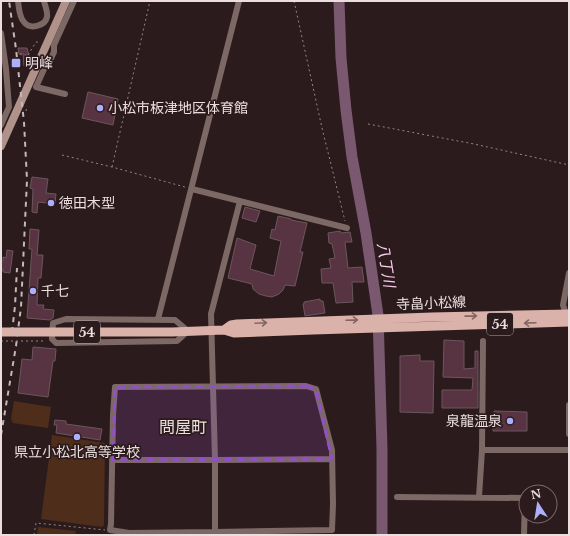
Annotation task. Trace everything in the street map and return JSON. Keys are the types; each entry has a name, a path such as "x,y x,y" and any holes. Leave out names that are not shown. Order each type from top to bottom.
{"main road":[{"path":"1,146 66,1"},
{"name":"寺畠小松線","path":"313,325 432,317 568,318"},
{"name":"寺畠小松線","path":"1,332 212,331 224,330 231,325 237,324 432,327 568,318"}],"street":[{"path":"18,1 23,22 26,25 32,26 42,24 47,16 44,1"},
{"path":"65,94 36,87 54,52 54,45 74,1"},
{"path":"158,319 239,1"},
{"path":"1,33 4,48 4,84 9,107 1,125"},
{"path":"192,189 347,228"},
{"path":"215,534 212,314 240,201"},
{"path":"568,318 563,305 569,273"},
{"path":"66,319 158,319 175,320 188,331 177,341 56,343 52,339 54,323 66,319"},
{"path":"479,498 482,450 482,341"},
{"path":"214,386 306,386 316,389 332,450 332,530 215,534 108,532 111,524 115,387 214,386"},
{"path":"569,405 569,434"},
{"path":"482,450 569,450"},
{"path":"113,460 332,459"},
{"path":"397,497 525,498 524,535"}],"path":[{"path":"112,167 150,1"},
{"path":"294,1 322,128 347,228"},
{"path":"20,54 26,54 34,58"},
{"path":"368,124 474,144 569,165"},
{"path":"62,155 192,189"},
{"path":"1,341 42,341"},
{"path":"34,535 36,523 108,532"}],"highlighted area":[{"path":"306,386 316,389 332,459 113,460 115,387"}],"shaded area":[{"path":"14,401 51,407 48,428 13,423 11,419"},
{"path":"52,435 105,443 104,525 102,527 41,519"},
{"path":"38,527 76,531 75,535 37,535"}],"building":[{"path":"18,48 27,48 30,60 33,61 31,65 24,66 23,53 19,54"},
{"name":"小松市板津地区体育館","path":"88,92 118,99 113,125 82,118"},
{"path":"32,177 48,179 46,193 56,194 55,204 38,202 37,213 32,212 33,189 30,188"},
{"path":"245,207 260,211 256,222 242,218"},
{"path":"278,216 307,223 300,252 303,252 295,286 285,285 279,294 272,297 259,294 253,289 252,284 228,278 237,238 256,245 250,269 274,276 281,241 270,238 272,229 275,230"},
{"name":"千七","path":"30,229 39,230 37,255 43,255 41,278 38,278 37,305 44,305 43,309 54,310 53,318 50,320 27,318 32,249 29,249"},
{"path":"340,231 341,233 350,232 352,242 345,242 348,268 362,267 364,282 352,282 353,302 336,303 333,283 322,283 321,269 331,268 329,259 335,258 332,244 329,243 328,233"},
{"path":"7,250 13,251 10,273 3,272 3,269 1,269 1,261 3,261 3,257 6,258"},
{"path":"320,299 320,301 323,301 325,313 305,316 304,302"},
{"path":"444,340 464,341 464,369 475,368 475,351 478,351 478,408 442,408 442,390 472,390 473,378 443,377"},
{"path":"33,347 56,349 48,397 18,393 22,359 32,360"},
{"path":"420,355 420,361 434,361 433,413 400,412 400,356"},
{"name":"泉龍温泉","path":"494,411 527,412 527,431 493,431"},
{"path":"55,420 66,421 66,424 102,429 100,440 56,433 57,425 54,425"}],"waterway":[{"name":"八丁川","path":"339,1 341,58 346,110 352,157 366,233 378,315 382,449 382,535"}],"railway":[{"path":"1,435 21,307 27,180 24,122 9,1"},
{"path":"12,332 17,268"}],"place":[{"name":"明峰","path":"16,63"},
{"name":"小松市板津地区体育館","path":"100,108"},
{"name":"徳田木型","path":"51,203"},
{"name":"千七","path":"33,291"},
{"name":"泉龍温泉","path":"510,421"},
{"name":"県立小松北高等学校","path":"77,437"}],"district":[{"name":"問屋町","path":"183,427"}]}
